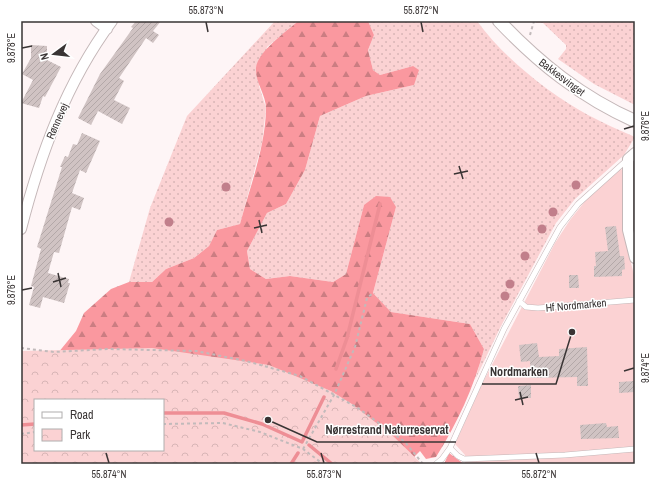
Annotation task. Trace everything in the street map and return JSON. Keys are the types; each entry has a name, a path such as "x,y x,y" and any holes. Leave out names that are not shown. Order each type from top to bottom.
{"street":[{"path":"96,21 109,25"},
{"name":"Bakkesvinget","path":"499,21 550,70 583,94 635,121"},
{"name":"Rønnevej","path":"21,230 35,176 51,131 74,83 109,25"},
{"path":"631,156 628,230 635,258"}],"lane":[{"path":"436,464 450,448 504,330 560,227 578,204 631,156"},
{"name":"Hf Nordmarken","path":"519,301 526,306 538,308 635,300"},
{"path":"450,448 458,456 464,459 565,455 635,449"}],"path":[{"path":"303,449 334,395 355,348 367,298 373,293"},
{"path":"21,348 54,352 108,349 196,351 246,361 300,376 358,408 405,442 423,464"},
{"path":"164,424 223,423 260,432 303,449 323,464"},
{"path":"21,434 34,432"}],"green space":[{"path":"275,21 298,21 267,47 259,86 266,108 262,143 240,224 217,230 209,246 194,258 166,269 152,282 129,282 150,208 187,116"},
{"path":"298,21 368,21 374,35 368,50 373,70 380,75 413,66 419,70 414,85 366,96 320,116 305,170 286,204 267,213 247,251 250,269 266,279 290,276 333,282 346,274 364,205 376,196 390,197 396,207 373,293 391,312 470,324 484,349 464,405 451,432 436,457 426,459 420,451 414,457 164,399 34,399 34,451 21,464 21,357 53,359 76,331 84,313 111,289 129,282 152,282 166,269 194,258 209,246 217,230 240,224 260,153 265,124 266,105 257,79 256,68 262,55 280,36"},
{"path":"368,21 477,21 513,61 543,86 588,115 635,137 624,155 575,199 556,223 501,326 475,380 484,349 470,324 391,312 373,293 396,207 364,205 346,274 333,282 290,276 266,279 250,269 247,251 267,213 286,204 305,170 320,116 366,96 414,85 413,66 380,75 373,70 368,50 374,35"},
{"path":"536,21 635,21 635,105 594,84 558,59 566,49 566,45 543,23 536,23"},
{"path":"621,168 625,178 624,235 635,279 635,464 465,464 465,455 455,444 482,384 555,243 570,220 586,200"},
{"path":"152,348 269,365 331,391 352,404 393,436 422,464 21,464 21,351"},
{"path":"449,453 464,464 444,464"}],"building":[{"path":"136,21 161,21 153,31 159,35 153,43 146,38 119,78 124,81 114,100 130,108 122,124 98,111 91,125 78,118 100,74 133,28 131,27"},
{"path":"31,45 47,46 47,60 61,67 45,97 43,96 39,108 21,103 33,80 22,74 31,58"},
{"path":"82,133 100,141 86,173 80,170 72,193 84,198 80,210 72,207 59,253 54,252 48,273 69,279 68,283 70,283 64,303 43,297 40,308 29,305 34,287 31,286 41,249 37,247 62,167 60,167 65,156 68,157 73,144 77,145"},
{"path":"616,226 620,256 624,256 625,269 622,270 622,276 594,277 594,266 596,266 595,252 608,251 605,227"},
{"path":"569,275 578,275 579,288 569,288"},
{"path":"537,343 539,357 559,356 559,349 587,347 588,386 577,386 577,377 531,378 530,361 521,362 519,345"},
{"path":"634,381 635,392 619,393 619,382"},
{"path":"531,385 531,398 519,398 518,386"},
{"path":"606,423 607,427 618,426 619,438 581,439 580,425"}],"waterway":[{"path":"336,369 347,338 380,204"},
{"path":"164,413 224,413 262,424 302,442 324,397"},
{"path":"21,425 34,424"},
{"path":"309,445 332,464"},
{"path":"291,464 298,453"}],"place":[{"name":"Nordmarken","path":"572,332"},
{"name":"Nørrestrand Naturreservat","path":"268,420"}]}
